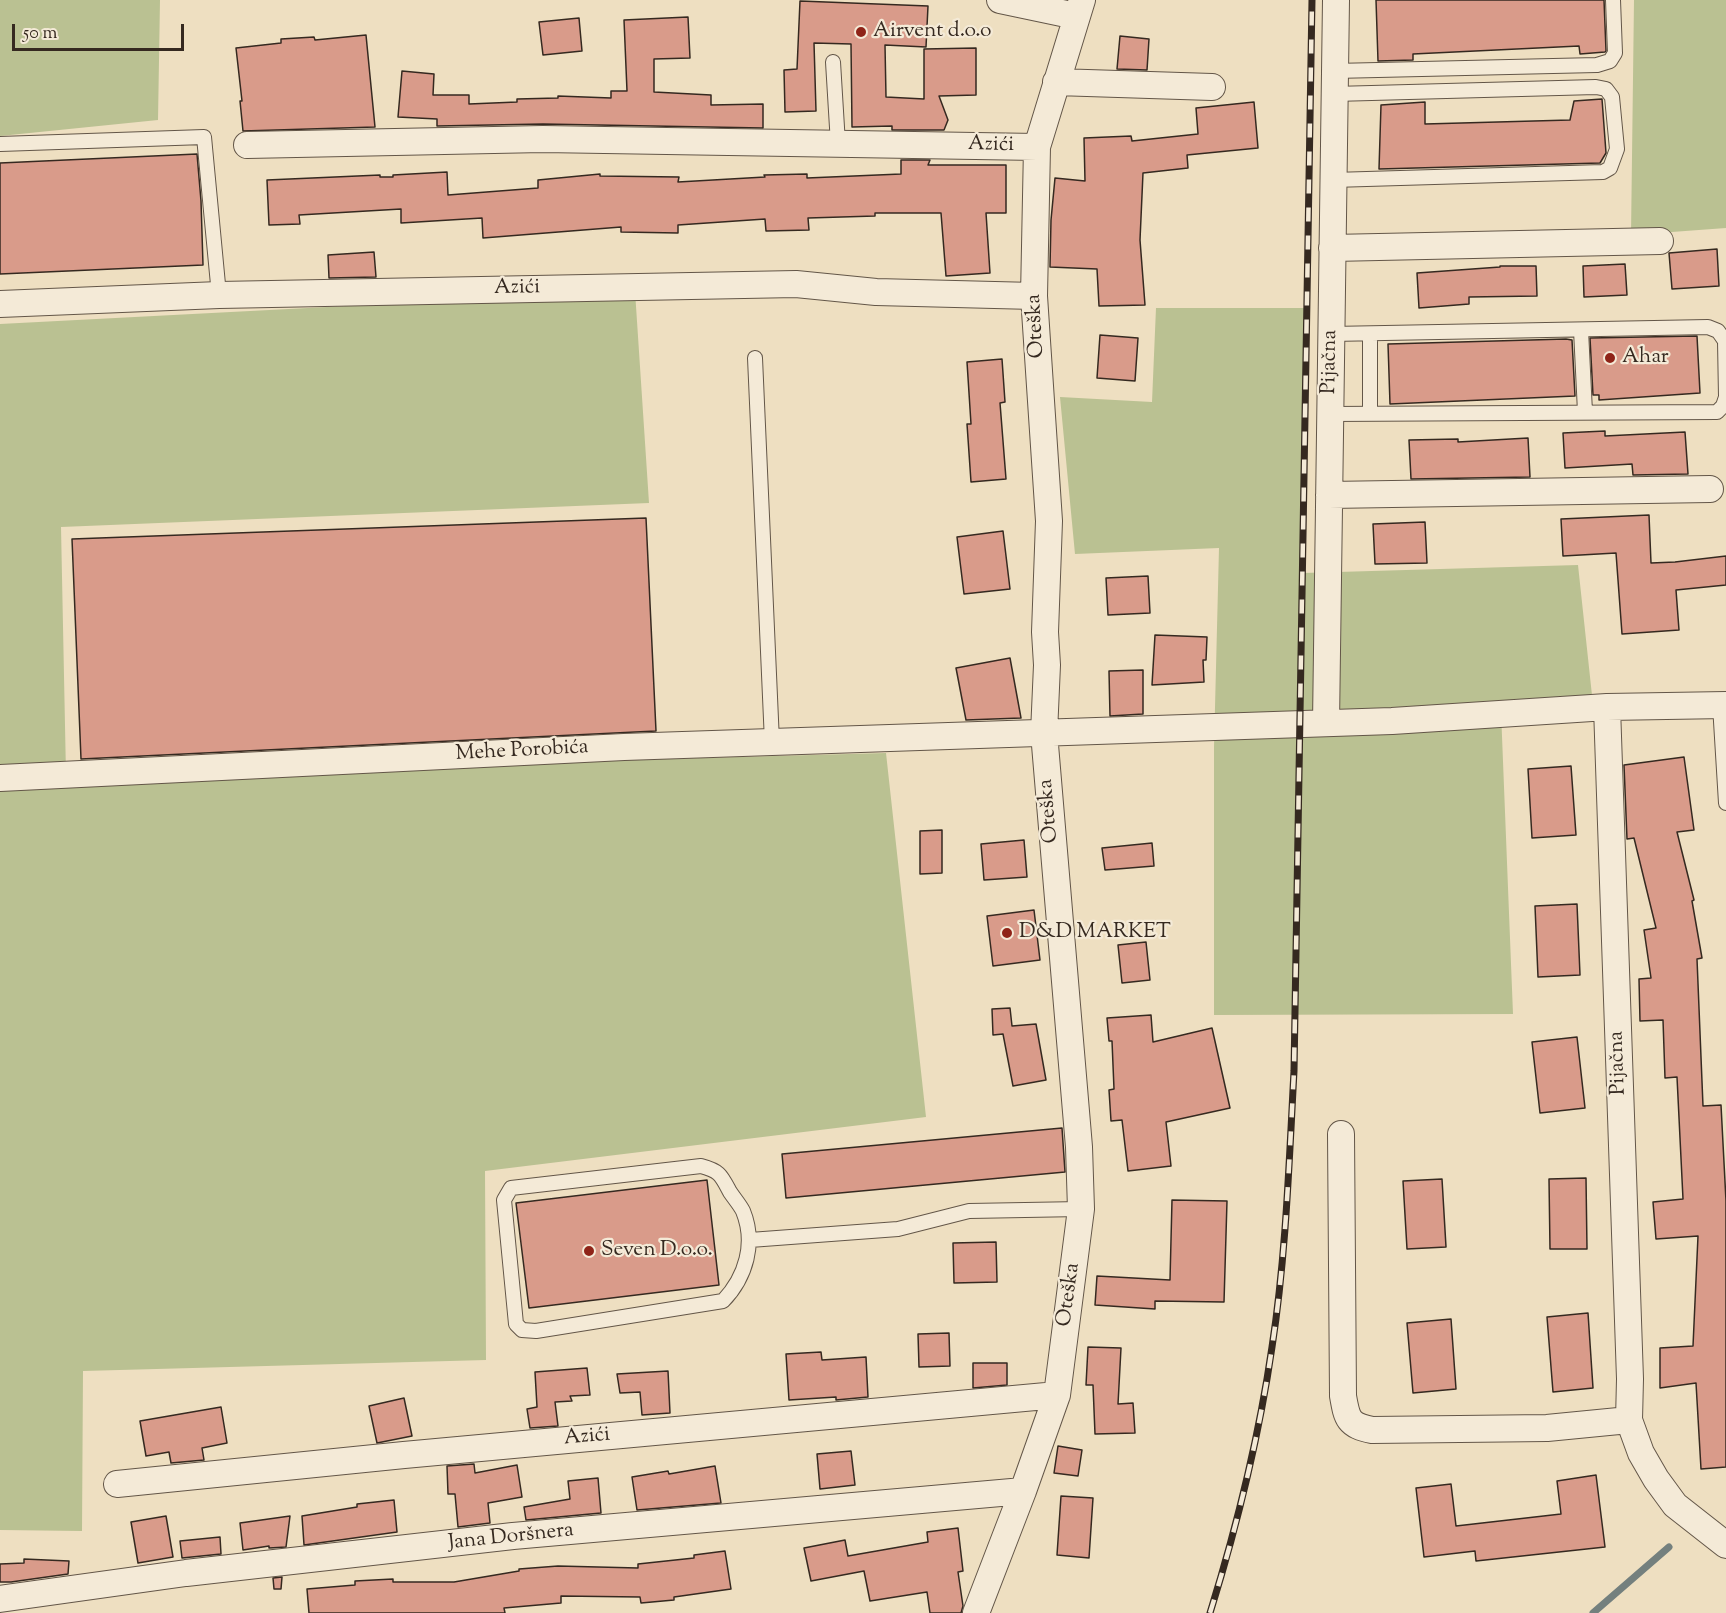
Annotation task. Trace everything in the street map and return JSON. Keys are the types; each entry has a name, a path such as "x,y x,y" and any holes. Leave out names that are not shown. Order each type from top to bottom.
{"street":[{"path":"1000,0 1079,8"},
{"name":"Pijačna","path":"1326,723 1336,0"},
{"name":"Oteška","path":"976,1613 1057,1395 1081,1209 1079,1147 1044,733 1049,521 1034,296 1036,147 1079,8"},
{"path":"1056,82 1212,87"},
{"name":"Azići","path":"247,145 543,139 1036,147"},
{"path":"1332,248 1660,241"},
{"name":"Azići","path":"0,304 219,295 796,284 876,292 1034,296"},
{"path":"1329,495 1710,489"},
{"path":"1044,733 1392,721 1606,707 1723,705"},
{"name":"Pijačna","path":"1606,707 1630,1379 1629,1420 1641,1453 1675,1505 1726,1545"},
{"name":"Mehe Porobića","path":"0,778 600,748 1044,733"},
{"path":"1341,1134 1342,1396 1347,1416 1356,1427 1372,1430 1548,1428 1629,1420"},
{"name":"Azići","path":"117,1484 404,1455 1057,1395"},
{"name":"Jana Doršnera","path":"0,1599 186,1573 502,1538 1023,1491"}],"lane":[{"path":"1334,82 1597,65 1610,60 1616,53 1613,0"},
{"path":"833,62 838,144"},
{"path":"1333,180 1603,172 1610,168 1617,149 1612,97 1606,89 1334,82"},
{"path":"0,144 204,137 219,295"},
{"path":"1330,414 1717,412 1723,406 1726,398 1725,340 1718,331 1708,327 1331,334"},
{"path":"1581,330 1585,412"},
{"path":"1370,334 1370,413"},
{"path":"755,358 772,742"},
{"path":"1723,705 1726,803"},
{"path":"701,1166 715,1170 722,1178 743,1212 750,1240 747,1261 733,1290 723,1301 536,1330 522,1330 516,1323 504,1200 512,1188 522,1186 701,1166"},
{"path":"750,1240 898,1229 969,1212 1081,1209"}],"green space":[{"path":"0,0 160,0 158,120 0,136"},
{"path":"1634,0 1726,0 1726,228 1631,235"},
{"path":"635,291 649,503 61,527 66,775 886,753 926,1117 485,1171 486,1360 83,1371 82,1531 0,1530 0,324"},
{"path":"1156,308 1307,308 1303,573 1578,565 1594,714 1501,711 1513,1014 1214,1015 1214,747 1219,548 1075,554 1060,397 1152,402"}],"building":[{"path":"1376,0 1604,0 1606,51 1580,54 1579,46 1413,54 1413,60 1378,61"},
{"path":"800,1 928,6 926,47 885,45 886,97 924,99 924,49 976,48 976,95 939,96 948,120 944,130 892,130 892,126 852,127 851,44 814,43 816,111 785,112 784,70 797,69"},
{"path":"688,17 690,58 654,59 654,92 711,95 711,105 763,104 763,128 543,124 437,126 437,119 398,117 402,71 434,74 433,95 469,95 469,104 517,102 517,99 558,98 558,96 611,98 611,91 627,91 624,20"},
{"path":"579,18 582,51 543,55 539,22"},
{"path":"366,35 375,127 243,131 236,48 281,43 281,39 314,37 315,40"},
{"path":"1120,36 1149,39 1147,70 1117,69"},
{"path":"1602,99 1606,153 1600,163 1379,169 1381,105 1425,102 1425,124 1570,120 1574,101"},
{"path":"1254,102 1258,148 1187,155 1188,168 1143,173 1140,240 1145,305 1099,306 1097,269 1050,267 1055,178 1085,181 1084,138 1131,136 1132,141 1198,134 1196,108"},
{"path":"197,154 203,265 0,274 0,163"},
{"path":"901,160 930,160 928,165 1006,165 1006,213 986,213 990,273 946,276 941,213 875,213 875,216 808,218 809,230 766,231 765,219 678,225 678,233 621,232 621,227 483,238 482,218 401,223 401,209 299,215 300,224 269,225 267,180 380,175 380,177 393,177 393,175 447,172 448,195 538,188 538,180 600,174 600,176 679,177 678,182 765,177 764,175 807,174 807,178 901,174"},
{"path":"1717,249 1719,286 1672,289 1669,253"},
{"path":"374,252 376,277 329,278 328,255"},
{"path":"1625,264 1627,295 1584,297 1583,266"},
{"path":"1500,266 1536,266 1537,296 1469,297 1469,304 1419,308 1417,273"},
{"path":"1100,335 1138,338 1135,381 1097,378"},
{"path":"1697,336 1700,393 1599,400 1599,395 1593,395 1590,338"},
{"path":"1572,340 1575,396 1390,404 1388,344"},
{"path":"1002,359 1005,402 1000,403 1006,479 971,482 967,424 971,424 967,362"},
{"path":"1605,431 1605,436 1685,432 1688,474 1633,475 1632,464 1565,468 1563,433"},
{"path":"1528,438 1530,477 1411,479 1409,440 1458,439 1458,442"},
{"path":"1649,515 1651,563 1726,556 1726,585 1676,590 1679,630 1622,634 1616,553 1563,556 1561,519"},
{"path":"646,518 656,731 81,759 72,539"},
{"path":"1425,522 1427,563 1375,564 1373,524"},
{"path":"1003,531 1010,589 964,594 957,537"},
{"path":"1148,576 1150,613 1108,615 1106,578"},
{"path":"1155,635 1207,637 1206,660 1203,660 1204,682 1152,685"},
{"path":"1010,658 1021,718 966,720 956,668"},
{"path":"1143,670 1143,714 1110,716 1109,671"},
{"path":"1684,757 1694,830 1677,832 1694,900 1692,901 1702,958 1697,959 1703,1106 1721,1105 1726,1201 1726,1467 1701,1469 1696,1383 1660,1388 1660,1348 1693,1346 1698,1236 1656,1239 1653,1202 1683,1199 1677,1077 1665,1078 1663,1020 1640,1021 1639,979 1651,978 1644,930 1656,928 1634,838 1627,839 1624,765"},
{"path":"1571,766 1576,835 1532,838 1528,769"},
{"path":"942,830 942,873 920,874 920,831"},
{"path":"1024,840 1027,877 984,880 981,844"},
{"path":"1152,843 1154,866 1105,870 1102,848"},
{"path":"1577,904 1580,975 1538,977 1535,906"},
{"path":"1034,910 1040,960 993,966 987,916"},
{"path":"1146,942 1150,980 1122,983 1118,945"},
{"path":"1010,1008 1012,1026 1036,1024 1046,1080 1013,1086 1003,1034 993,1035 992,1009"},
{"path":"1151,1015 1153,1042 1212,1028 1230,1108 1166,1122 1171,1166 1128,1171 1122,1120 1111,1121 1109,1090 1114,1089 1112,1041 1109,1041 1107,1018"},
{"path":"1577,1037 1585,1108 1540,1113 1532,1042"},
{"path":"1062,1128 1065,1172 786,1198 782,1154"},
{"path":"1586,1178 1587,1249 1550,1249 1549,1179"},
{"path":"1442,1179 1446,1247 1407,1249 1403,1181"},
{"path":"707,1180 719,1285 529,1308 516,1203"},
{"path":"1172,1200 1227,1201 1224,1302 1155,1301 1155,1309 1095,1305 1097,1276 1170,1280"},
{"path":"996,1242 997,1282 954,1283 953,1243"},
{"path":"1588,1313 1593,1388 1553,1392 1547,1317"},
{"path":"1451,1319 1456,1389 1413,1393 1407,1323"},
{"path":"949,1333 950,1366 919,1367 918,1334"},
{"path":"1088,1347 1121,1348 1118,1404 1133,1403 1135,1433 1095,1434 1093,1385 1086,1385"},
{"path":"821,1352 822,1360 866,1357 868,1397 789,1400 786,1354"},
{"path":"973,1363 1007,1363 1007,1385 973,1388"},
{"path":"587,1368 590,1395 570,1396 572,1401 555,1402 558,1426 530,1428 527,1409 537,1407 535,1372"},
{"path":"668,1371 670,1413 642,1415 640,1392 620,1393 617,1374"},
{"path":"404,1398 412,1436 377,1443 369,1406"},
{"path":"221,1407 227,1443 202,1448 204,1460 171,1463 169,1452 146,1456 140,1421"},
{"path":"1058,1446 1082,1450 1078,1476 1054,1473"},
{"path":"851,1451 855,1485 820,1489 817,1454"},
{"path":"474,1464 475,1473 517,1465 522,1497 488,1503 490,1523 458,1527 455,1494 448,1494 447,1466"},
{"path":"715,1466 721,1503 637,1510 632,1477 668,1471 669,1474"},
{"path":"1596,1475 1605,1547 1476,1561 1475,1551 1424,1557 1416,1488 1451,1484 1456,1526 1561,1514 1557,1481"},
{"path":"598,1478 601,1513 526,1520 524,1507 570,1499 568,1481"},
{"path":"1061,1496 1093,1498 1089,1558 1057,1555"},
{"path":"394,1500 397,1532 304,1545 302,1516 357,1507 357,1504"},
{"path":"166,1516 173,1557 138,1563 131,1522"},
{"path":"290,1516 286,1547 269,1548 269,1546 243,1550 240,1523"},
{"path":"958,1528 963,1571 958,1572 963,1606 961,1613 930,1613 927,1592 870,1601 864,1571 811,1581 804,1548 845,1540 848,1556 928,1542 927,1532"},
{"path":"220,1537 221,1554 182,1558 180,1541"},
{"path":"725,1551 731,1589 674,1597 674,1600 641,1603 640,1597 561,1596 561,1603 504,1608 505,1613 309,1613 307,1589 355,1585 355,1581 393,1579 393,1582 454,1582 519,1571 519,1569 558,1566 638,1568 638,1564 694,1558 694,1555"},
{"path":"24,1559 69,1561 68,1574 0,1582 0,1564 24,1563"},
{"path":"282,1577 281,1589 274,1589 273,1578"}],"waterway":[{"path":"1593,1613 1669,1547"}],"railway":[{"path":"1210,1613 1238,1514 1261,1414 1277,1313 1286,1209 1294,1071 1312,0"}],"place":[{"name":"Airvent d.o.o","path":"861,32"},
{"name":"Ahar","path":"1610,358"},
{"name":"D&D MARKET","path":"1007,933"},
{"name":"Seven D.o.o.","path":"589,1251"}]}
